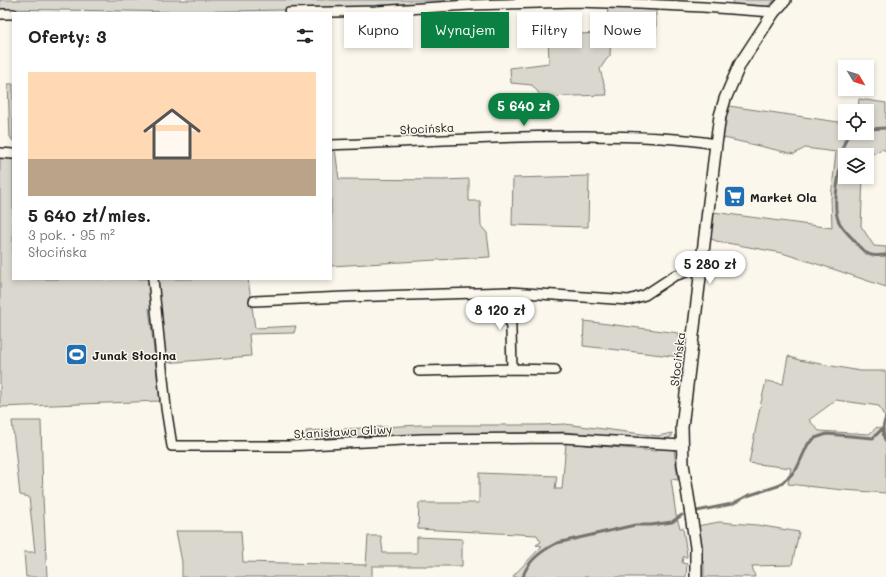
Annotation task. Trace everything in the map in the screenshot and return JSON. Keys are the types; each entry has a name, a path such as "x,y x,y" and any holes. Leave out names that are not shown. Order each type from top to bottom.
{"street":[{"name":"Słocińska","path":"696,577 696,547 683,464 682,445 684,410 700,271 720,116 732,80 740,64 774,12 785,0"},
{"path":"332,12 376,11 469,5 576,2 696,6 774,12"},
{"path":"0,14 12,14"},
{"name":"Słocińska","path":"332,145 579,136 663,138 716,144"},
{"path":"0,153 12,154"},
{"path":"254,301 510,292 629,300 645,295 674,276 689,271 700,271"},
{"name":"Stanisława Gliwy","path":"153,280 166,408 172,446 288,446 422,439 554,438 682,445"},
{"path":"510,292 512,369"},
{"path":"419,371 512,369 555,370"}],"shaded area":[{"path":"0,0 496,0 382,8 183,12 0,9"},
{"path":"733,0 775,0 767,7 733,4"},
{"path":"608,7 656,8 656,12 608,12"},
{"path":"582,34 590,34 590,48 610,48 610,56 600,69 607,95 542,97 532,85 511,83 510,68 549,63 548,48 582,48"},
{"path":"8,84 12,84 12,140 10,137"},
{"path":"859,99 886,103 886,151 882,149 874,153 874,148 838,148 838,184 863,184 861,226 874,246 886,247 886,287 782,253 716,241 710,238 713,212 832,228 831,198 836,152 805,148 794,154 724,138 723,135 729,106 838,122 838,140 874,140 874,104 859,104"},
{"path":"335,149 339,179 469,179 469,201 480,201 481,226 487,233 490,257 332,266 332,150"},
{"name":"Junak Słocina","path":"0,156 12,156 12,280 248,280 255,328 296,326 294,333 249,334 251,356 164,363 158,308 149,308 160,401 0,407"},
{"path":"589,176 588,227 512,225 513,178"},
{"path":"584,321 679,333 679,338 682,339 680,357 583,346"},
{"path":"788,356 799,360 860,371 886,371 886,418 879,406 836,400 809,420 819,431 869,434 877,427 886,430 886,493 788,484 791,468 749,463 766,381 783,384"},
{"path":"12,421 41,421 47,577 26,577 24,552 35,552 29,497 20,495"},
{"path":"565,424 658,436 672,433 672,436 662,441 565,432 307,438 306,431 420,425"},
{"path":"566,443 656,451 656,448 674,449 678,480 671,479 676,515 680,528 683,528 687,557 683,557 682,563 687,564 686,577 513,577 542,546 536,545 541,542 537,535 418,529 419,503 479,503 479,473 557,476 555,489 562,489"},
{"path":"719,522 757,525 799,532 792,565 752,566 755,577 704,577 704,564 697,526"},
{"path":"176,531 241,531 243,562 366,565 368,536 381,536 383,553 417,553 417,537 462,539 462,566 372,566 372,577 182,577 182,562"}],"waterway":[{"path":"874,129 886,128"},
{"path":"846,140 842,154 836,195 836,209 839,222 868,254 886,255"},
{"path":"886,417 883,430 883,436 886,442"},
{"path":"697,511 732,504 747,496 778,486 797,468 808,444 815,438 827,434 873,438 882,429"},
{"path":"523,577 532,561 546,549 557,543 635,525 651,525 672,522 682,515"}],"place":[{"name":"Market Ola","path":"734,197"},
{"name":"Junak Słocina","path":"77,355"}]}
